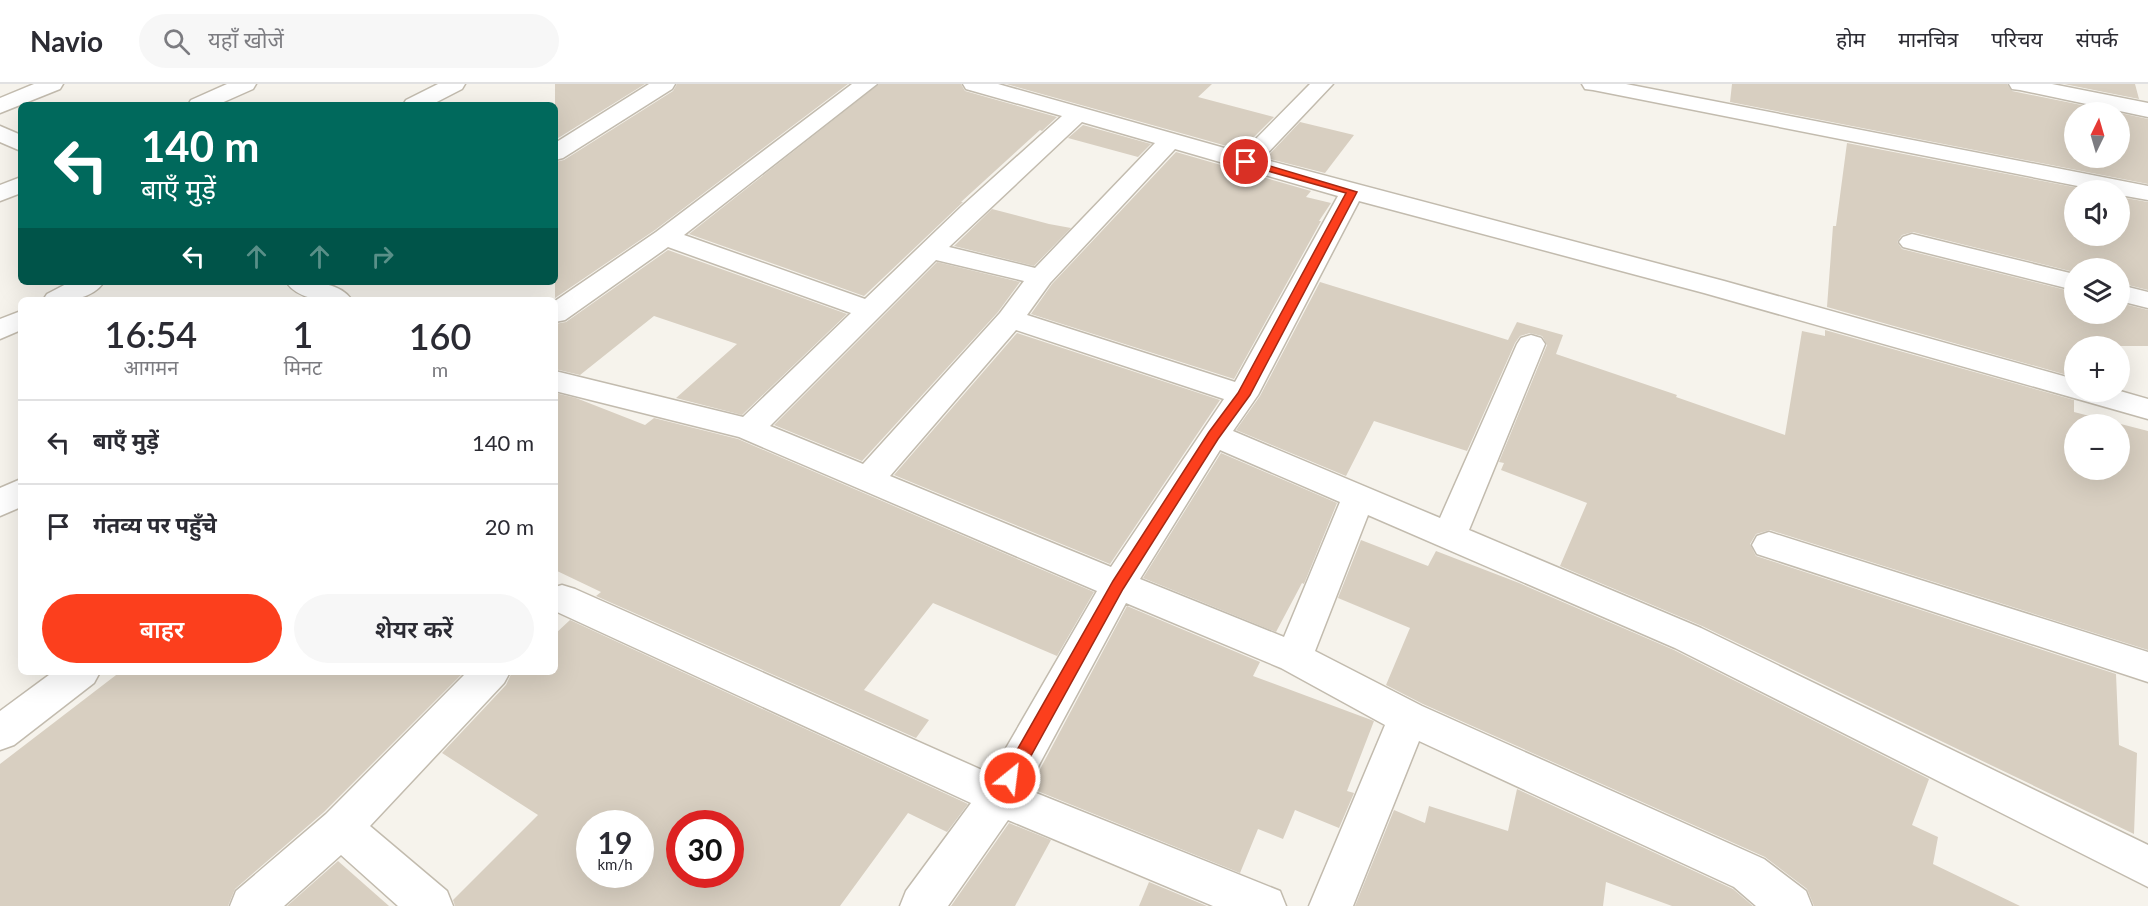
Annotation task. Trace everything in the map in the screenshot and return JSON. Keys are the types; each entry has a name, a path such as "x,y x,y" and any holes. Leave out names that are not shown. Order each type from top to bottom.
{"street":[{"path":"0,106 52,84"},
{"path":"208,102 245,84"},
{"path":"420,102 454,84"},
{"path":"558,151 664,84"},
{"path":"558,312 665,237 866,84"},
{"path":"974,84 1352,192 1714,287 2064,386"},
{"path":"1246,162 1322,84"},
{"path":"1593,84 2148,193"},
{"path":"2020,84 2148,110"},
{"path":"749,429 971,212 1078,113"},
{"path":"0,133 18,142"},
{"path":"868,480 1010,319 1041,278 1171,139"},
{"path":"0,194 18,185"},
{"path":"922,906 1000,797 1118,585 1214,435 1243,395 1352,192"},
{"path":"665,237 869,310"},
{"path":"1912,242 2064,280"},
{"path":"933,251 1041,278"},
{"path":"62,297 84,285"},
{"path":"308,285 336,295"},
{"path":"2130,296 2148,300"},
{"path":"1010,319 1243,395"},
{"path":"0,330 18,321"},
{"path":"1450,536 1531,344"},
{"path":"558,382 749,429 1294,657 1408,718 1749,873 1790,906"},
{"path":"2122,402 2148,409"},
{"path":"1214,435 1689,638 2148,867"},
{"path":"0,504 18,493"},
{"path":"1294,657 1359,496"},
{"path":"1769,545 2148,667"},
{"path":"558,600 1000,797 1264,906"},
{"path":"0,732 77,675"},
{"path":"252,906 341,828 488,675"},
{"path":"1331,906 1408,718"},
{"path":"341,828 431,906"}],"building":[{"path":"555,84 645,84 558,138 558,102 555,102"},
{"path":"677,84 848,84 655,230 555,297 555,285 558,285 558,161 564,160 673,91"},
{"path":"879,84 961,84 965,91 1057,117 961,202 963,202 864,296 689,234"},
{"path":"1006,84 1212,84 1198,97 1274,117 1241,150"},
{"path":"1732,84 2007,84 2012,91 2066,102 2064,102 2064,168 1730,102"},
{"path":"2064,84 2135,84 2139,99"},
{"path":"2130,115 2148,119 2148,184 2066,168 2130,168"},
{"path":"1300,122 1354,135 1325,173 1266,158"},
{"path":"1083,125 1151,144 1138,157 1068,138"},
{"path":"1847,143 2064,185 2064,246 2130,246 2130,199 2148,202 2148,290 2130,286 2130,258 2064,258 2064,270 1913,232 1902,235 1897,242 1902,249 2064,290 2064,324 2130,324 2130,306 2148,310 2148,346 2130,346 2130,336 2064,336 2064,374 1827,307 1833,226 1836,226"},
{"path":"1176,152 1311,191 1306,197 1331,203 1319,221 1321,221 1234,379 1031,314 1052,284"},
{"path":"992,209 1071,228 1034,266 954,246"},
{"path":"668,250 847,314 742,415 676,398 737,344 654,316 580,375 558,370 558,323 566,322"},
{"path":"937,262 1020,282 998,312 862,461 774,425"},
{"path":"1320,282 1508,340 1517,322 1563,335 1556,354 1785,435 1802,331 1825,336 1825,330 2064,397 2064,402 2074,402 2074,412 2082,414 2064,414 2064,480 2130,480 2130,426 2148,431 2148,650 1770,530 1756,534 1750,544 1756,556 2116,674 2119,745 2137,753 2134,834 1702,626 1560,566 1587,503 1501,470 1504,463 1499,462 1547,345 1542,336 1530,333 1520,336 1515,343 1467,451 1374,421 1346,476 1236,430 1260,396"},
{"path":"1017,333 1220,400 1110,564 894,475"},
{"path":"558,394 576,398 645,425 654,418 738,439 1094,592 1057,656 933,603 864,690 929,720 916,738 596,596 601,592 558,571"},
{"path":"1221,453 1337,503 1304,584 1302,583 1276,632 1143,578"},
{"path":"1361,540 1428,566 1436,551 1519,583 1674,650 1929,779 1912,825 1938,837 1933,864 2020,906 1814,906 1807,889 1765,857 1423,704 1386,685 1410,628 1338,598"},
{"path":"1127,606 1260,662 1253,676 1374,721 1347,791 1354,793 1339,828 1295,810 1283,839 1258,829 1240,873 1030,788"},
{"path":"570,620 968,804 947,832 908,813 840,906 455,906 453,900 538,815 442,753 506,685 511,675 558,675 558,631"},
{"path":"116,675 461,675 324,812 235,889 228,906 0,906 0,764"},
{"path":"1517,789 1733,889 1753,906 1672,906 1606,882 1603,906 1355,906 1394,810 1425,823 1429,806 1508,831"},
{"path":"1009,823 1051,840 1015,906 951,906"},
{"path":"338,861 389,906 287,906"},
{"path":"1149,882 1207,906 1139,906"}],"route":[{"path":"1010,778 1118,585 1214,435 1243,395 1352,192 1246,162"}]}
